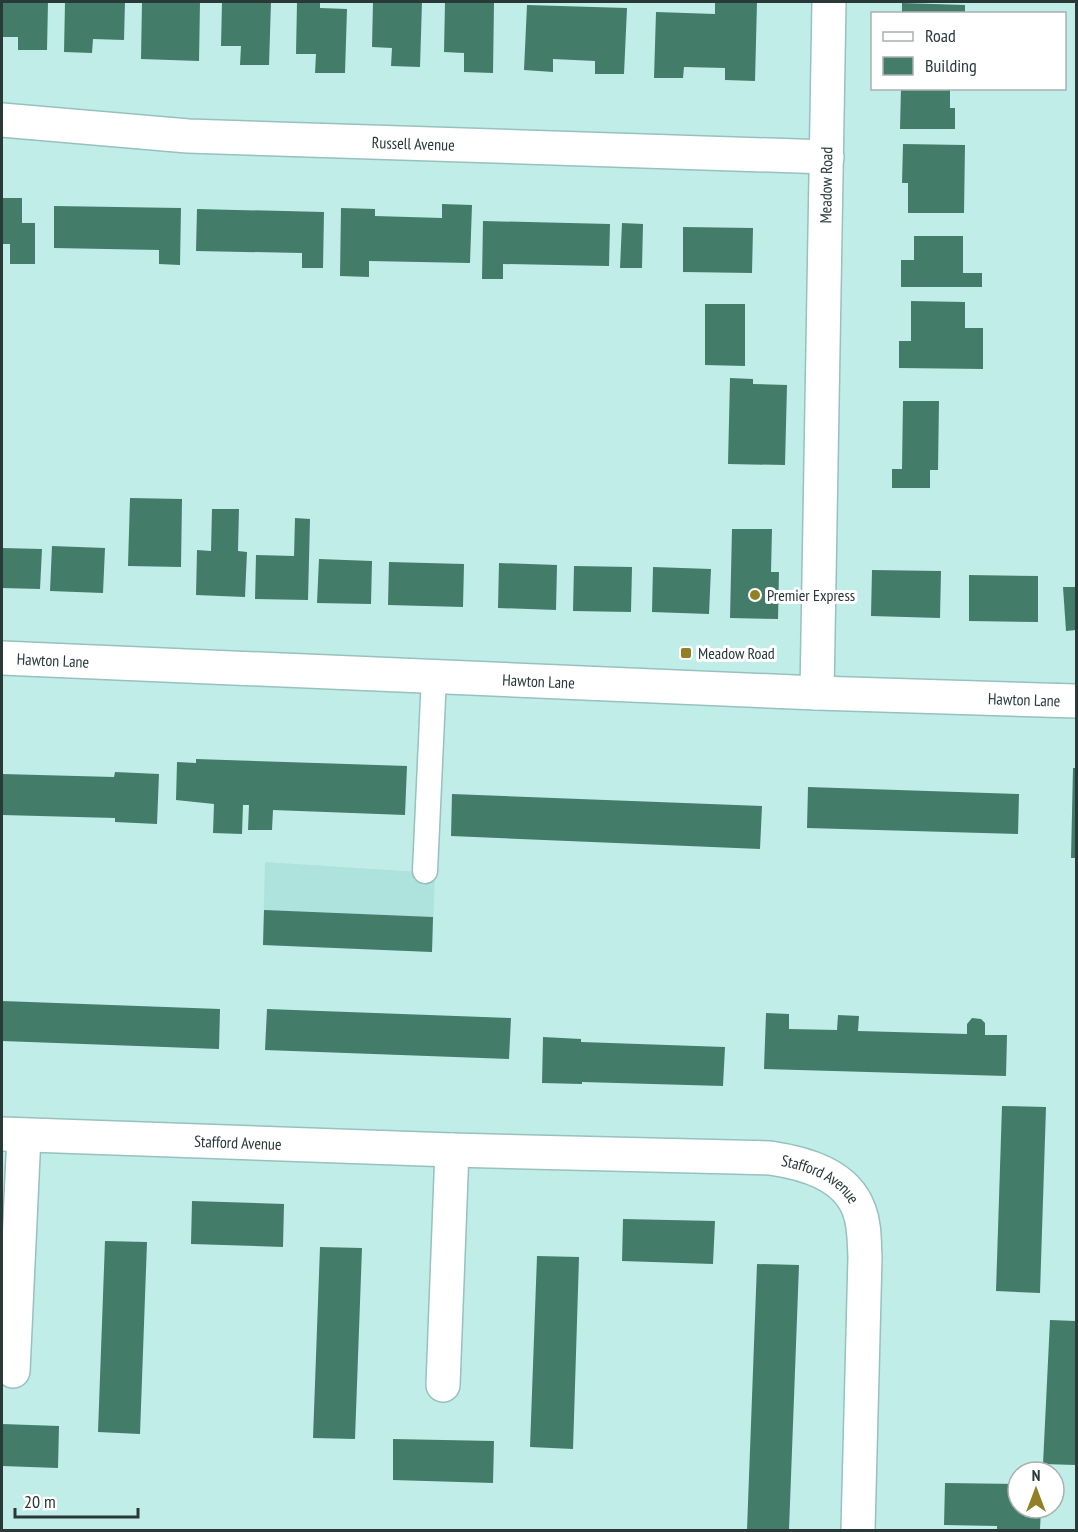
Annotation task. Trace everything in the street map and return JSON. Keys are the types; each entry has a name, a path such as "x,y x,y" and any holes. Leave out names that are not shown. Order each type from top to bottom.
{"street":[{"name":"Meadow Road","path":"817,693 829,2"},
{"name":"Russell Avenue","path":"2,120 188,136 827,157"},
{"name":"Hawton Lane","path":"2,658 1077,702"},
{"name":"Stafford Avenue","path":"13,1371 13,1135 770,1158 794,1161 834,1178 859,1208 863,1226 865,1257 858,1530"},
{"path":"443,1385 452,1150"}],"lane":[{"path":"424,871 434,676"}],"shaded area":[{"path":"265,862 435,873 432,952 263,945"}],"building":[{"path":"2,2 48,2 47,50 18,50 18,37 2,37"},
{"path":"65,2 125,2 124,40 93,39 92,53 64,52"},
{"path":"142,2 200,2 199,61 141,59"},
{"path":"222,2 271,2 269,65 240,65 241,46 221,46"},
{"path":"297,2 320,2 320,8 347,9 345,73 315,73 316,54 296,54"},
{"path":"373,2 422,2 420,67 391,66 392,48 372,47"},
{"path":"445,2 494,3 493,73 464,72 464,53 444,52"},
{"path":"715,2 757,2 755,81 725,80 725,68 684,67 683,78 654,78 656,12 715,14"},
{"path":"902,3 965,5 965,12 902,12"},
{"path":"527,5 627,8 624,74 595,74 595,61 553,59 553,72 524,70"},
{"path":"901,90 950,90 950,108 955,108 955,129 900,129"},
{"path":"903,144 965,145 964,213 908,213 908,183 902,183"},
{"path":"2,198 22,198 22,223 35,223 35,264 10,264 10,244 2,244"},
{"path":"442,204 472,205 470,263 369,261 369,277 340,276 341,208 375,209 375,216 442,218"},
{"path":"54,206 181,208 180,265 159,264 159,250 54,248"},
{"path":"197,209 324,212 323,268 302,268 302,253 196,251"},
{"path":"483,221 610,224 609,266 503,264 503,279 482,279"},
{"path":"622,223 643,224 642,268 620,268"},
{"path":"683,227 753,228 752,273 683,272"},
{"path":"914,236 963,236 963,273 982,273 982,287 901,287 901,260 914,260"},
{"path":"911,301 965,302 965,328 983,328 983,369 899,368 899,341 911,341"},
{"path":"705,304 745,304 745,366 705,365"},
{"path":"730,378 753,379 753,384 787,385 785,465 728,464"},
{"path":"903,401 939,401 938,470 930,470 930,488 892,488 892,469 902,469"},
{"path":"130,498 182,499 181,567 128,566"},
{"path":"212,509 239,509 238,551 247,552 245,597 196,595 197,550 211,551"},
{"path":"295,518 310,519 308,600 255,599 256,555 294,556"},
{"name":"Premier Express","path":"732,529 772,529 771,572 779,572 778,619 730,618"},
{"path":"52,546 105,548 103,593 50,591"},
{"path":"2,548 42,549 40,589 2,588"},
{"path":"319,559 372,561 371,604 317,603"},
{"path":"389,562 464,564 463,607 388,605"},
{"path":"499,563 557,565 556,610 498,608"},
{"path":"574,566 632,567 631,612 573,611"},
{"path":"653,567 711,569 709,614 652,612"},
{"path":"872,570 941,571 940,618 871,616"},
{"path":"969,575 1038,576 1038,622 969,621"},
{"path":"1063,587 1076,587 1076,630 1066,631"},
{"path":"196,759 407,766 405,815 273,810 272,830 248,830 249,805 243,805 242,834 213,833 214,804 176,800 177,762 196,763"},
{"path":"1073,768 1076,768 1076,858 1071,858"},
{"path":"115,772 159,774 157,824 115,822 115,818 2,815 2,774 114,777"},
{"path":"808,787 1019,794 1018,834 807,828"},
{"path":"452,794 762,806 760,849 451,836"},
{"path":"264,910 433,917 432,952 263,945"},
{"path":"2,1001 220,1009 219,1049 2,1041"},
{"path":"267,1009 511,1018 509,1059 265,1050"},
{"path":"766,1013 789,1014 789,1029 837,1030 838,1015 859,1016 858,1031 967,1034 967,1024 972,1018 981,1019 985,1023 985,1035 1007,1035 1006,1076 764,1069"},
{"path":"543,1037 581,1039 581,1042 725,1047 723,1086 542,1083"},
{"path":"1002,1106 1046,1107 1040,1293 996,1291"},
{"path":"192,1201 284,1204 283,1247 191,1244"},
{"path":"623,1219 715,1221 713,1264 622,1261"},
{"path":"105,1241 147,1242 140,1434 98,1432"},
{"path":"320,1247 362,1248 355,1439 313,1438"},
{"path":"537,1256 579,1257 573,1449 530,1447"},
{"path":"757,1264 799,1265 789,1530 747,1530"},
{"path":"1050,1320 1076,1321 1076,1465 1066,1465 1066,1460 1043,1460"},
{"path":"2,1424 59,1426 58,1468 2,1466"},
{"path":"393,1439 494,1441 493,1483 393,1480"},
{"path":"945,1483 1006,1484 1006,1520 1040,1520 1040,1529 997,1530 997,1526 944,1525"}],"place":[{"name":"Premier Express","path":"755,595"},
{"name":"Meadow Road","path":"686,653"}]}
